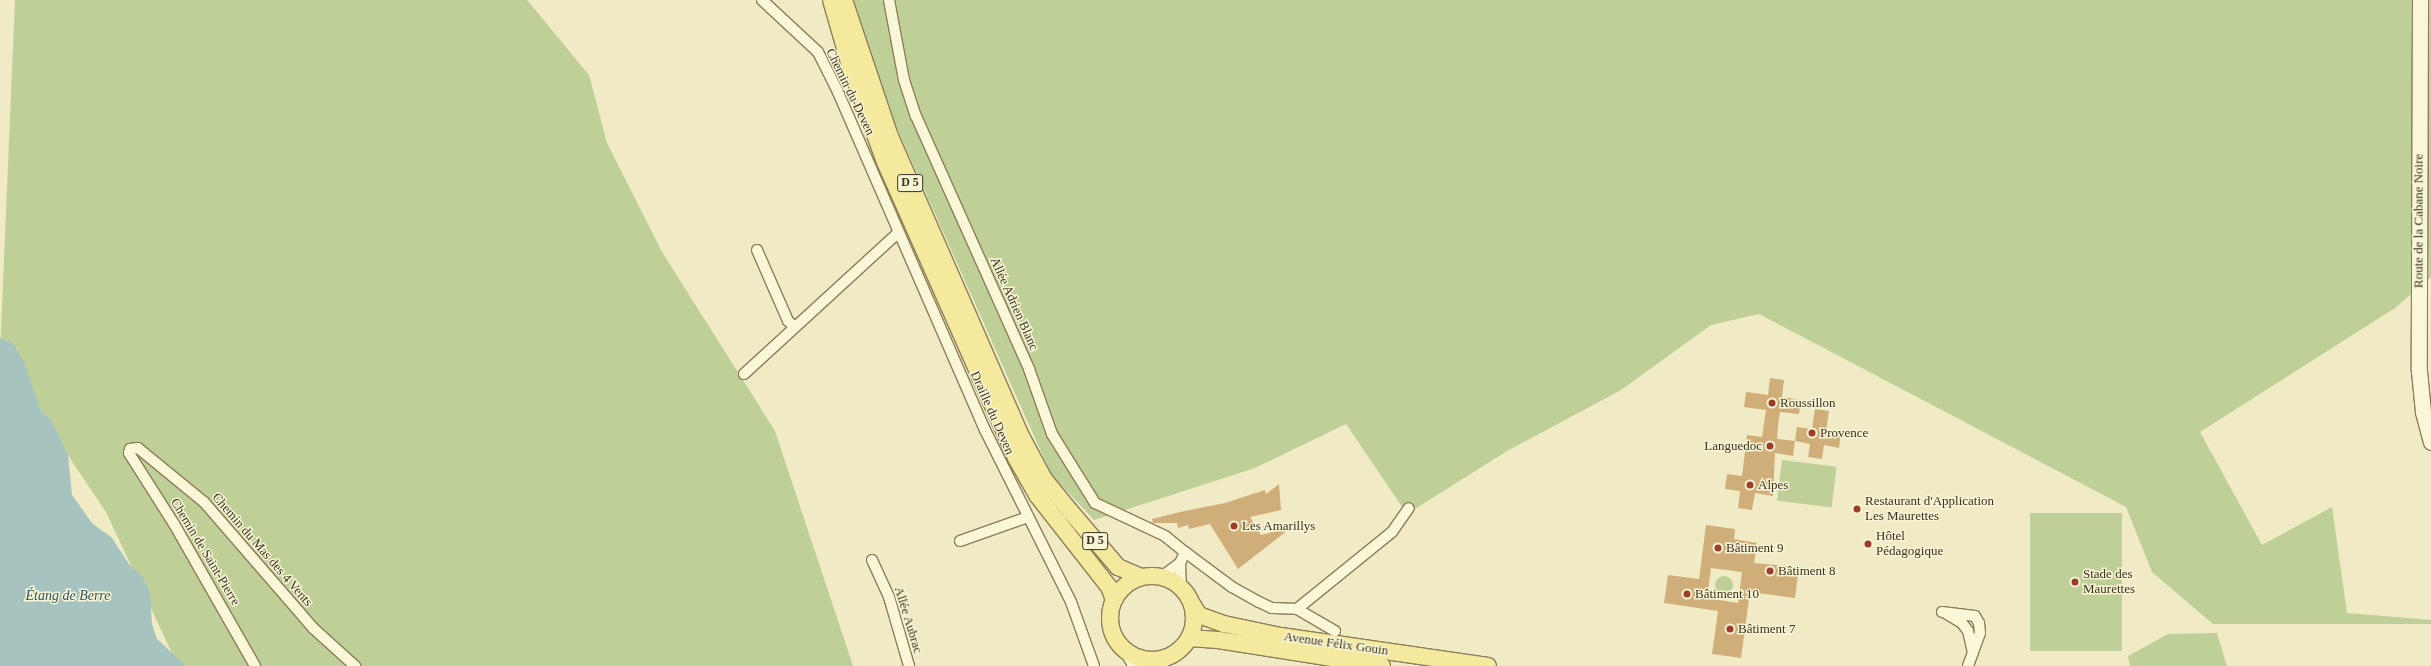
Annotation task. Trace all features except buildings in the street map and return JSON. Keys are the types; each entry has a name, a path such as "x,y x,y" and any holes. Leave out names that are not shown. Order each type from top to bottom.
{"main road":[{"name":"D 5","path":"831,0 850,66 885,162 1016,458 1037,495 1109,587 1114,600"},
{"name":"D 5","path":"844,0 889,134 1021,436 1044,479 1074,516 1118,567 1141,577"},
{"path":"1141,577 1161,577 1181,588 1192,604 1194,621 1189,638 1178,650 1160,662 1145,659 1128,652 1112,628 1114,600 1125,586 1141,577"},
{"name":"Avenue Félix Gouin","path":"1192,604 1199,615 1224,624 1281,636 1488,666"},
{"name":"Avenue Félix Gouin","path":"1189,638 1218,640 1382,666"}],"street":[{"name":"Chemin du Deven","path":"762,0 818,52 871,169"},
{"name":"Allée Adrien Blanc","path":"889,0 904,80 916,116 1029,369 1052,434 1095,503 1165,536 1232,587 1259,602 1272,608 1297,610"},
{"name":"Route de la Cabane Noire","path":"2420,0 2419,371 2423,412 2431,442"},
{"name":"Draille du Deven","path":"871,169 897,234 992,445 1071,602 1094,666"},
{"path":"744,374 794,326 897,234"},
{"path":"757,250 788,321 794,326"},
{"name":"Chemin du Mas des 4 Vents","path":"129,453 130,449 138,448 204,502 313,628 355,666"},
{"name":"Chemin de Saint-Pierre","path":"129,453 174,524 255,666"},
{"path":"1335,631 1297,610 1392,532 1409,508"},
{"path":"960,540 1028,517"},
{"path":"1181,588 1180,564 1185,552"},
{"name":"Allée Aubrac","path":"872,560 889,597 909,666"},
{"path":"1161,577 1180,564"},
{"path":"1968,666 1980,633 1975,616 1942,612 1962,623 1968,631 1973,652"},
{"path":"1128,652 1136,666"}],"green space":[{"path":"15,0 527,0 589,75 607,143 662,252 775,431 853,666 178,666 106,512 0,354"},
{"path":"853,0 2431,0 2431,277 2395,308 2200,432 2262,545 2332,507 2347,613 2431,620 2431,624 2213,624 2152,572 2126,507 1759,314 1711,325 1621,390 1507,451 1407,514 1346,424 1255,468 1094,520 1051,474 888,108"},
{"path":"1782,460 1837,467 1832,507 1777,501"},
{"name":"Stade des Maurettes","path":"2030,513 2122,513 2122,651 2030,651"},
{"path":"1724,576 1730,579 1733,585 1730,591 1724,594 1718,591 1715,585 1718,579"},
{"path":"2217,633 2227,666 2130,666 2128,656 2168,634"}],"water":[{"name":"Étang de Berre","path":"0,338 13,343 24,362 41,411 51,420 68,455 72,495 92,523 112,538 129,564 143,577 150,593 152,624 157,639 186,666 0,666"}],"place":[{"name":"Roussillon","path":"1772,403"},
{"name":"Provence","path":"1812,433"},
{"name":"Languedoc","path":"1770,446"},
{"name":"Alpes","path":"1750,485"},
{"name":"Restaurant d'Application Les Maurettes","path":"1857,509"},
{"name":"Les Amarillys","path":"1234,526"},
{"name":"Hôtel Pédagogique","path":"1868,544"},
{"name":"Bâtiment 9","path":"1718,548"},
{"name":"Bâtiment 8","path":"1770,571"},
{"name":"Stade des Maurettes","path":"2075,582"},
{"name":"Bâtiment 10","path":"1687,594"},
{"name":"Bâtiment 7","path":"1730,629"}]}
